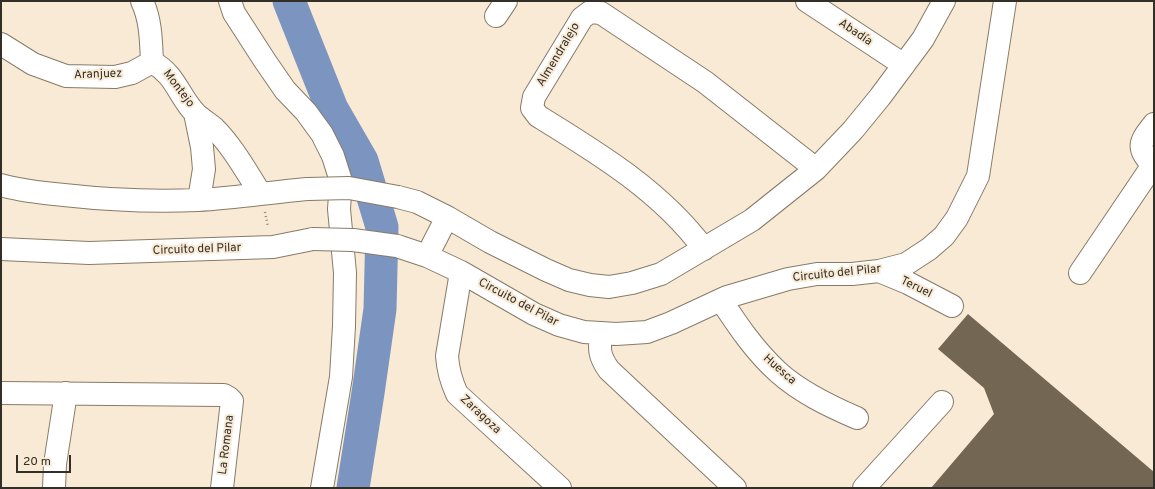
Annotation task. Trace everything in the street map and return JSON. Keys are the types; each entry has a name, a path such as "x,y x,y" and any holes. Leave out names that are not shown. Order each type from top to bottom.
{"street":[{"name":"Montejo","path":"142,1 147,11 149,23 152,62 162,67 195,113 214,128 229,145 260,193"},
{"name":"Abadía","path":"807,1 904,65"},
{"path":"1,185 44,193 117,200 161,201 199,200 308,189 349,188 398,196 417,202 447,217 490,242 569,280 610,287 632,283 661,274 752,220 816,168 853,130 904,65 923,39 944,1"},
{"name":"Circuito del Pilar","path":"1,249 89,253 273,247 313,239 334,238 359,240 397,246 427,256 461,272 534,314 559,325 584,332 616,334 647,332 671,323 721,300 788,279 817,274 852,274 879,271 906,264 929,249 944,236 958,218 978,176 1005,1"},
{"path":"234,5 255,46 285,90 306,112 322,134 333,156 341,181 339,209 346,273 344,326 340,377 322,488"},
{"name":"Almendralejo","path":"704,248 690,230 646,189 593,150 538,116 532,108 534,97 582,18 590,12 601,13 705,82 816,168"},
{"name":"Aranjuez","path":"1,44 33,64 66,76 93,78 115,77 132,73 152,62"},
{"name":"Montejo","path":"195,113 202,147 204,169 199,200"},
{"path":"1080,273 1153,166 1141,149 1141,144 1154,124"},
{"path":"427,256 447,217"},
{"name":"Teruel","path":"879,271 908,283 952,306"},
{"name":"Zaragoza","path":"461,272 447,356 451,382 457,394 560,488"},
{"name":"Huesca","path":"721,300 757,351 778,372 800,389 830,406 856,418"},
{"path":"601,333 599,351 609,370 735,488"},
{"path":"1,393 66,393 55,464 54,488"},
{"name":"La Romana","path":"66,393 224,395 229,398 232,401 222,488"},
{"path":"864,488 942,402"}],"path":[{"path":"260,193 273,247"}],"building":[{"path":"968,314 1154,472 1154,488 931,488 994,414 984,388 938,349"}],"waterway":[{"path":"289,1 332,109 362,161 382,227 380,309 353,488"}]}
